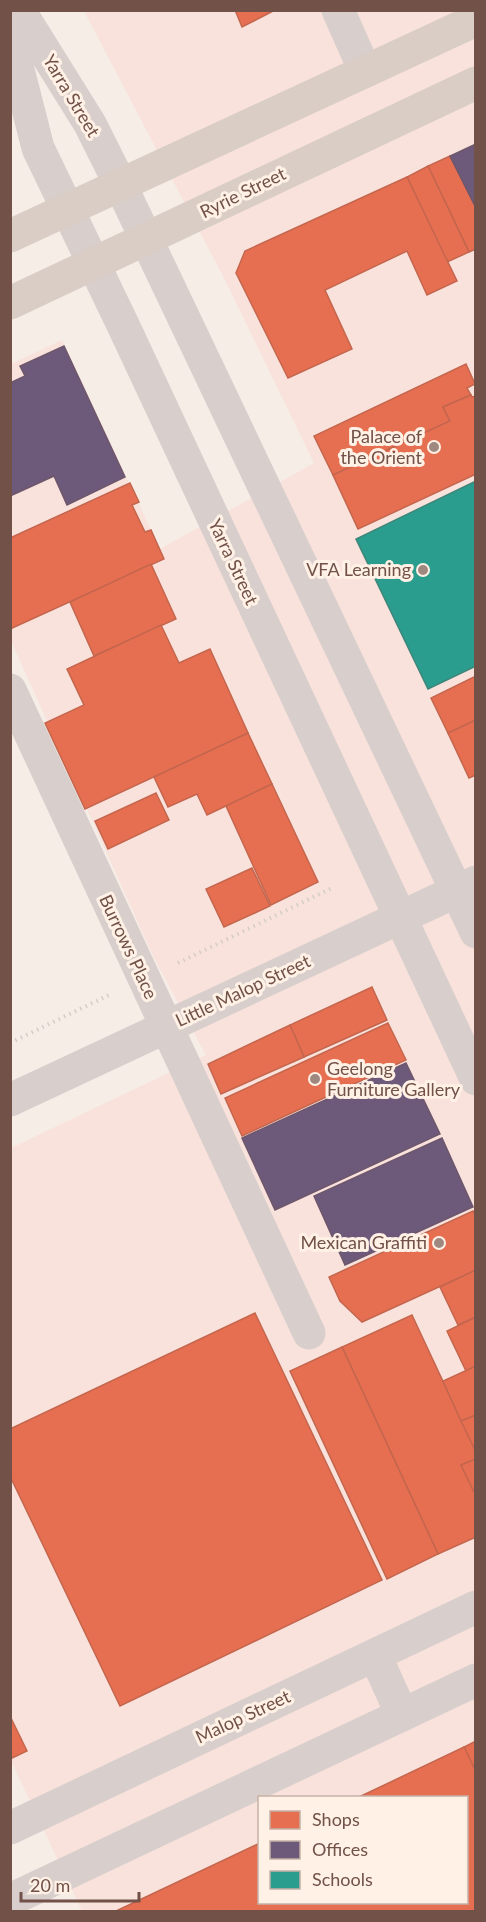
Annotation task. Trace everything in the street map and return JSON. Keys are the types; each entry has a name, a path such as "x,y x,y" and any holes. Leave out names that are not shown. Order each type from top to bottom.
{"main road":[{"path":"10,236 476,20"},
{"name":"Ryrie Street","path":"10,303 476,82"}],"street":[{"name":"Yarra Street","path":"19,10 90,124 120,184 466,887 476,932"},
{"path":"338,10 365,71"},
{"name":"Yarra Street","path":"10,38 38,148 476,1079"},
{"name":"Burrows Place","path":"10,690 309,1333"},
{"name":"Little Malop Street","path":"10,1100 466,887"},
{"name":"Malop Street","path":"10,1828 476,1607"},
{"path":"375,1655 402,1715"},
{"path":"10,1900 476,1680"}],"shaded area":[{"path":"84,11 475,11 475,1911 82,1911 13,1765 11,1766 11,1148 206,1055 154,958 11,641 11,364 62,340 160,549 314,463 225,280"}],"building: Shops":[{"path":"235,10 275,10 242,27"},
{"path":"450,156 476,208 476,249 469,252 428,166"},
{"path":"428,166 469,252 447,262 407,177"},
{"path":"407,177 457,281 427,295 407,251 325,290 352,349 288,378 236,273 245,251"},
{"path":"466,364 475,384 467,388 471,395 443,407 450,421 333,475 314,436"},
{"name":"Palace of the Orient","path":"471,395 476,396 476,474 358,529 333,475 450,421 443,407"},
{"path":"130,483 139,502 132,505 145,532 151,530 164,559 10,629 10,538"},
{"path":"151,564 176,619 94,656 70,602"},
{"path":"161,625 179,663 210,649 248,733 85,809 45,723 84,705 67,669"},
{"path":"476,676 476,720 448,733 431,698"},
{"path":"476,720 476,775 469,778 448,733"},
{"path":"248,733 272,784 207,815 197,794 168,807 154,777"},
{"path":"272,784 318,882 271,905 226,806"},
{"path":"156,793 169,820 108,849 95,821"},
{"path":"252,868 270,906 224,927 206,889"},
{"path":"372,987 387,1020 304,1057 290,1025"},
{"name":"Geelong Furniture Gallery","path":"388,1023 406,1060 242,1136 225,1098"},
{"path":"290,1025 304,1057 221,1094 208,1064"},
{"name":"Mexican Graffiti","path":"473,1211 476,1216 476,1270 362,1322 340,1301 329,1277"},
{"path":"476,1270 476,1317 458,1325 440,1287"},
{"path":"255,1313 382,1580 120,1706 10,1476 10,1429"},
{"path":"412,1315 476,1452 476,1459 461,1465 476,1496 476,1537 438,1554 342,1347"},
{"path":"476,1317 476,1366 466,1371 447,1331"},
{"path":"342,1347 438,1554 387,1579 290,1371"},
{"path":"476,1366 476,1415 461,1421 443,1381"},
{"path":"476,1415 476,1452 461,1421"},
{"path":"476,1459 476,1496 461,1465"},
{"path":"10,1716 27,1751 10,1759"},
{"path":"476,1741 476,1772 464,1747"},
{"path":"464,1747 476,1772 476,1912 114,1912 258,1844 258,1904 468,1904 468,1796 361,1796"}],"building: Offices":[{"path":"476,144 476,208 450,156"},
{"path":"64,346 125,477 67,505 54,476 10,496 10,383 25,376 20,366"},
{"path":"406,1063 440,1134 275,1210 242,1138"},
{"path":"442,1138 473,1207 345,1265 314,1196"}],"building: Schools":[{"name":"VFA Learning","path":"476,481 476,666 428,689 356,539"}],"place":[{"name":"Palace of the Orient","path":"434,447"},
{"name":"VFA Learning","path":"423,570"},
{"name":"Geelong Furniture Gallery","path":"315,1079"},
{"name":"Mexican Graffiti","path":"439,1243"}]}
